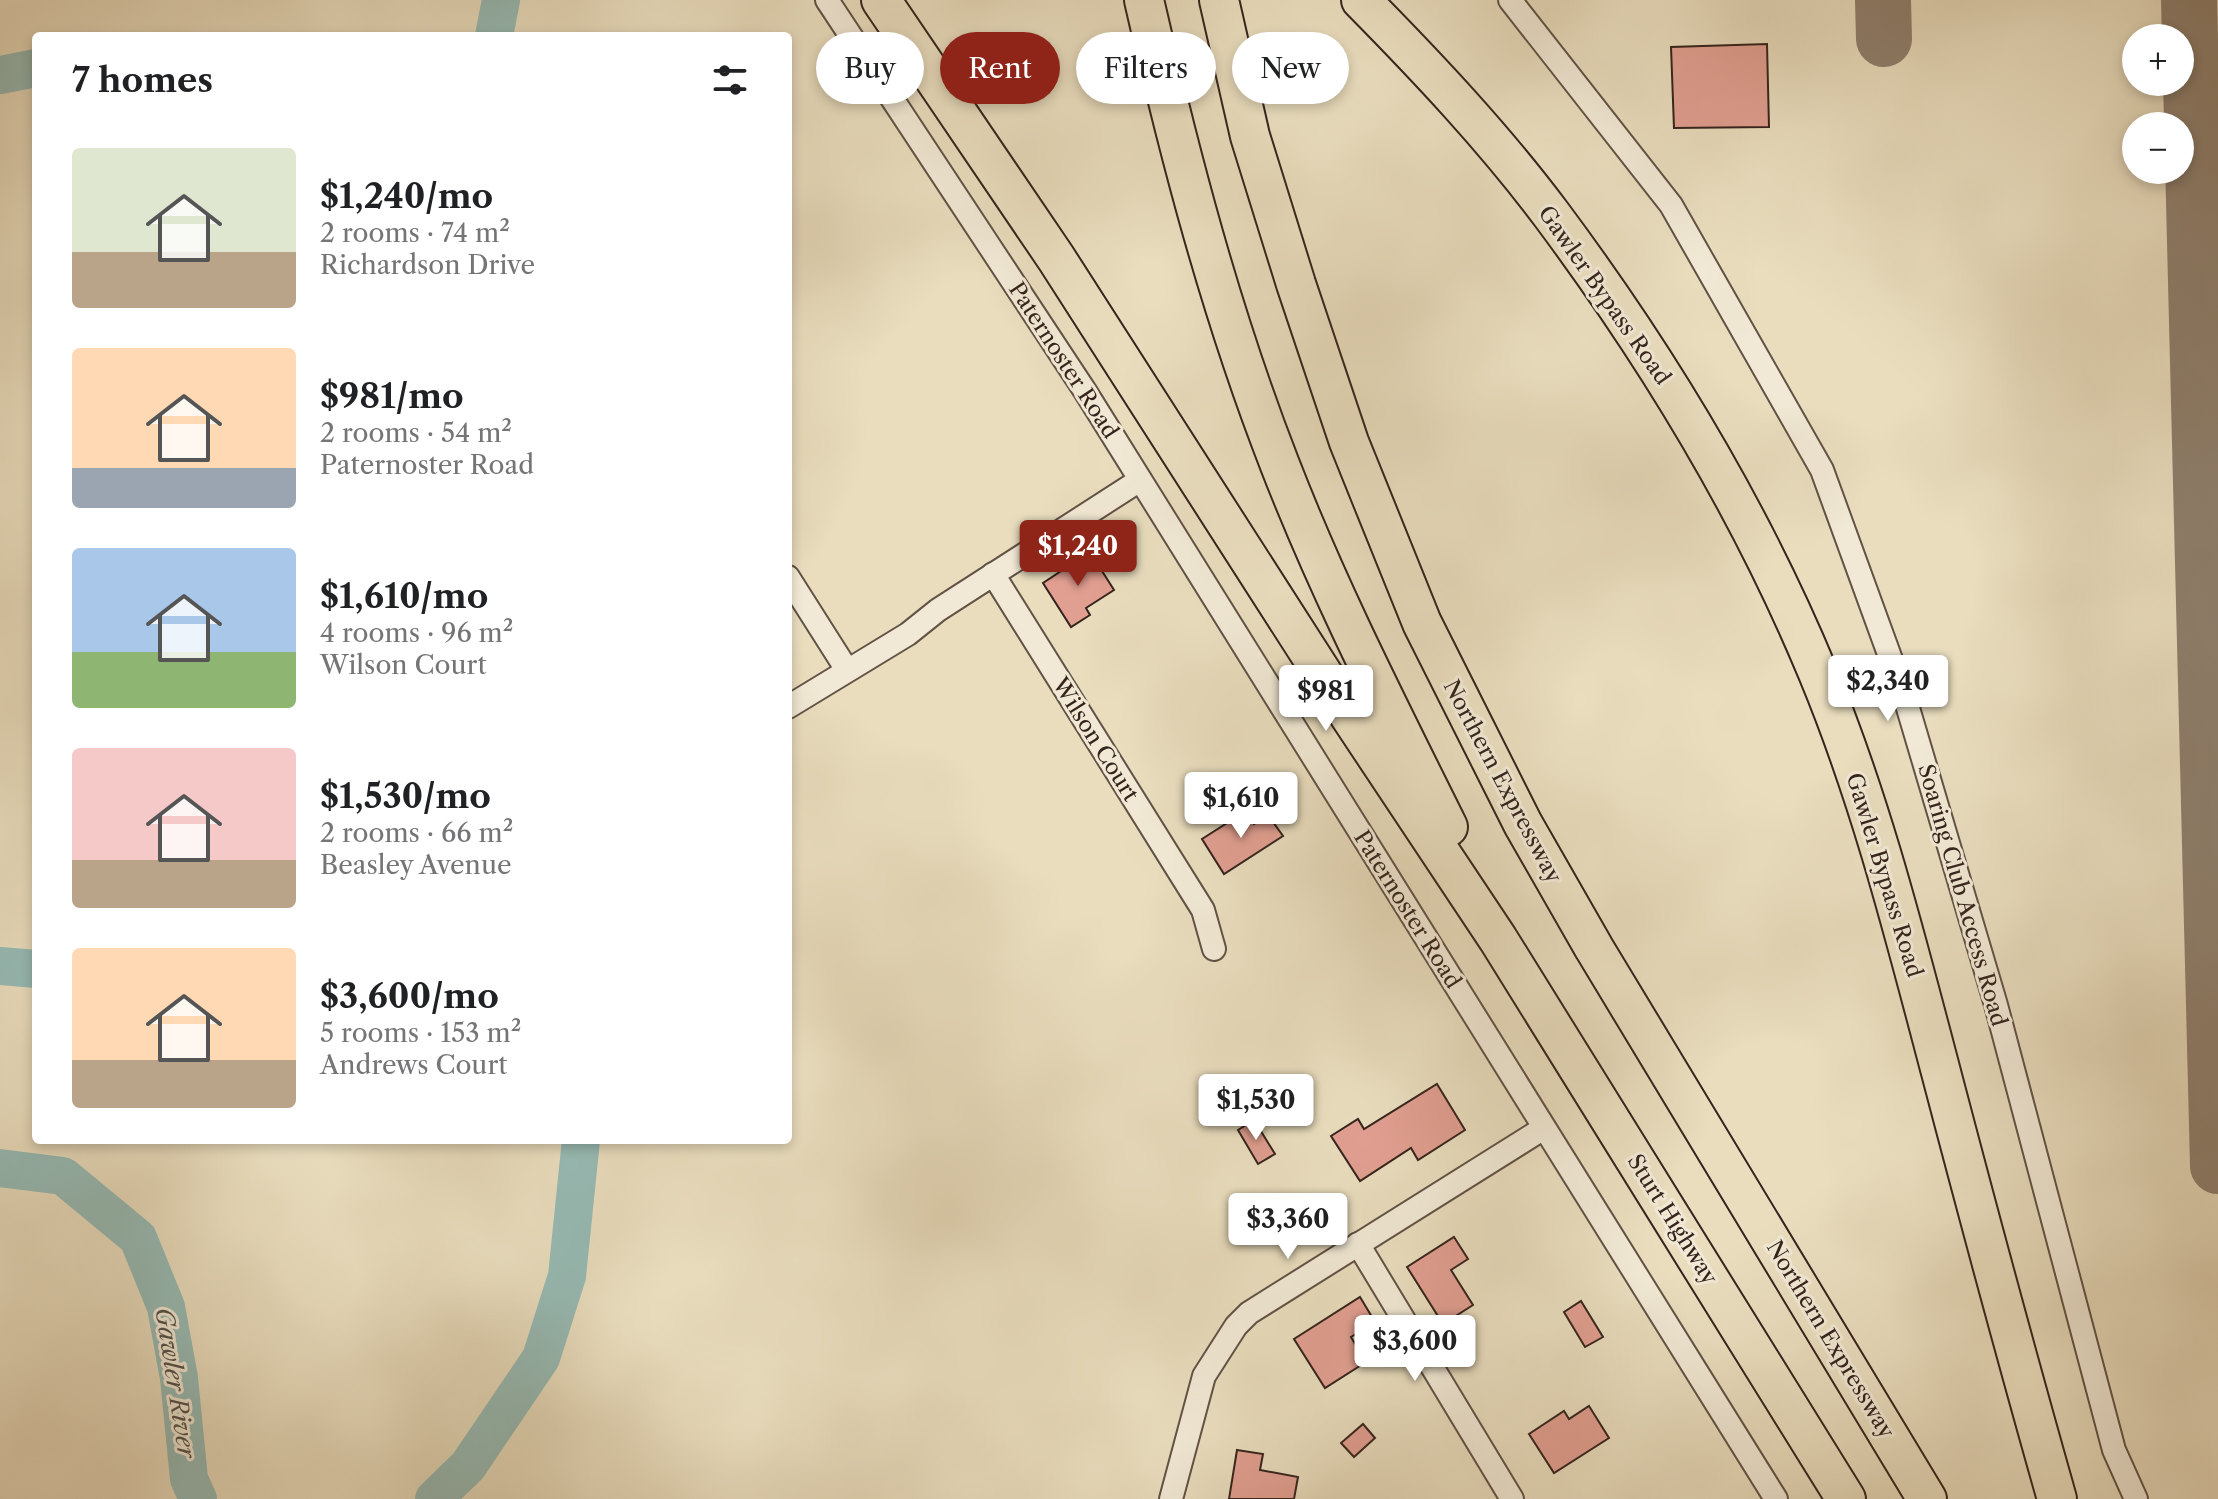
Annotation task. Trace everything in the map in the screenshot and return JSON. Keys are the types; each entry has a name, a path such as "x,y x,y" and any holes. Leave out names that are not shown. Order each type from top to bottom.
{"highway":[{"path":"881,0 1056,258 1351,718 1498,939"},
{"path":"1144,0 1215,277 1279,464 1339,607 1466,864 1498,939"},
{"name":"Northern Expressway","path":"1219,0 1250,136 1296,284 1349,442 1422,623 1523,824 1586,934 1927,1499"},
{"name":"Gawler Bypass Road","path":"1361,0 1423,63 1482,130 1586,263 1671,389 1719,471 1774,577 1817,672 1876,836 2057,1499"},
{"name":"Sturt Highway","path":"1498,939 1846,1499"}],"street":[{"name":"Paternoster Road","path":"827,0 1140,480 1776,1499"},
{"name":"Soaring Club Access Road","path":"1510,0 1671,205 1822,470 1905,698 1996,1005 2114,1450 2136,1499"},
{"path":"792,704 908,634 938,610 1140,480"},
{"name":"Wilson Court","path":"993,574 1203,910 1214,949"},
{"path":"792,583 847,670"},
{"path":"1171,1499 1204,1376 1236,1326 1249,1313 1544,1128"},
{"path":"1358,1244 1512,1499"}],"building":[{"path":"1767,44 1769,127 1674,128 1671,47"},
{"path":"1090,552 1114,590 1086,608 1090,615 1071,627 1043,583"},
{"path":"1246,811 1254,824 1268,815 1283,836 1224,874 1202,839"},
{"path":"1437,1084 1465,1130 1418,1160 1411,1148 1360,1181 1331,1136 1358,1119 1364,1129"},
{"path":"1254,1120 1275,1154 1258,1164 1238,1130"},
{"path":"1454,1237 1468,1259 1451,1270 1473,1305 1443,1324 1407,1267"},
{"path":"1360,1297 1375,1322 1351,1337 1366,1362 1325,1388 1294,1339"},
{"path":"1581,1301 1603,1337 1585,1347 1564,1312"},
{"path":"1589,1406 1609,1438 1554,1473 1529,1434 1564,1411 1569,1419"},
{"path":"1363,1424 1375,1438 1354,1457 1341,1443"},
{"path":"1237,1450 1263,1454 1260,1470 1298,1477 1294,1499 1229,1499"}],"waterway":[{"name":"Gawler River","path":"495,32 501,0"},
{"name":"Gawler River","path":"0,75 32,69"},
{"name":"Gawler River","path":"0,966 32,969"},
{"name":"Gawler River","path":"434,1499 468,1466 541,1358 567,1276 581,1144"},
{"name":"Gawler River","path":"0,1168 63,1176 138,1238 166,1307 179,1378 189,1479 198,1499"}],"taxiway":[{"path":"1883,0 1884,39"},
{"path":"2189,0 2218,1166"}]}
